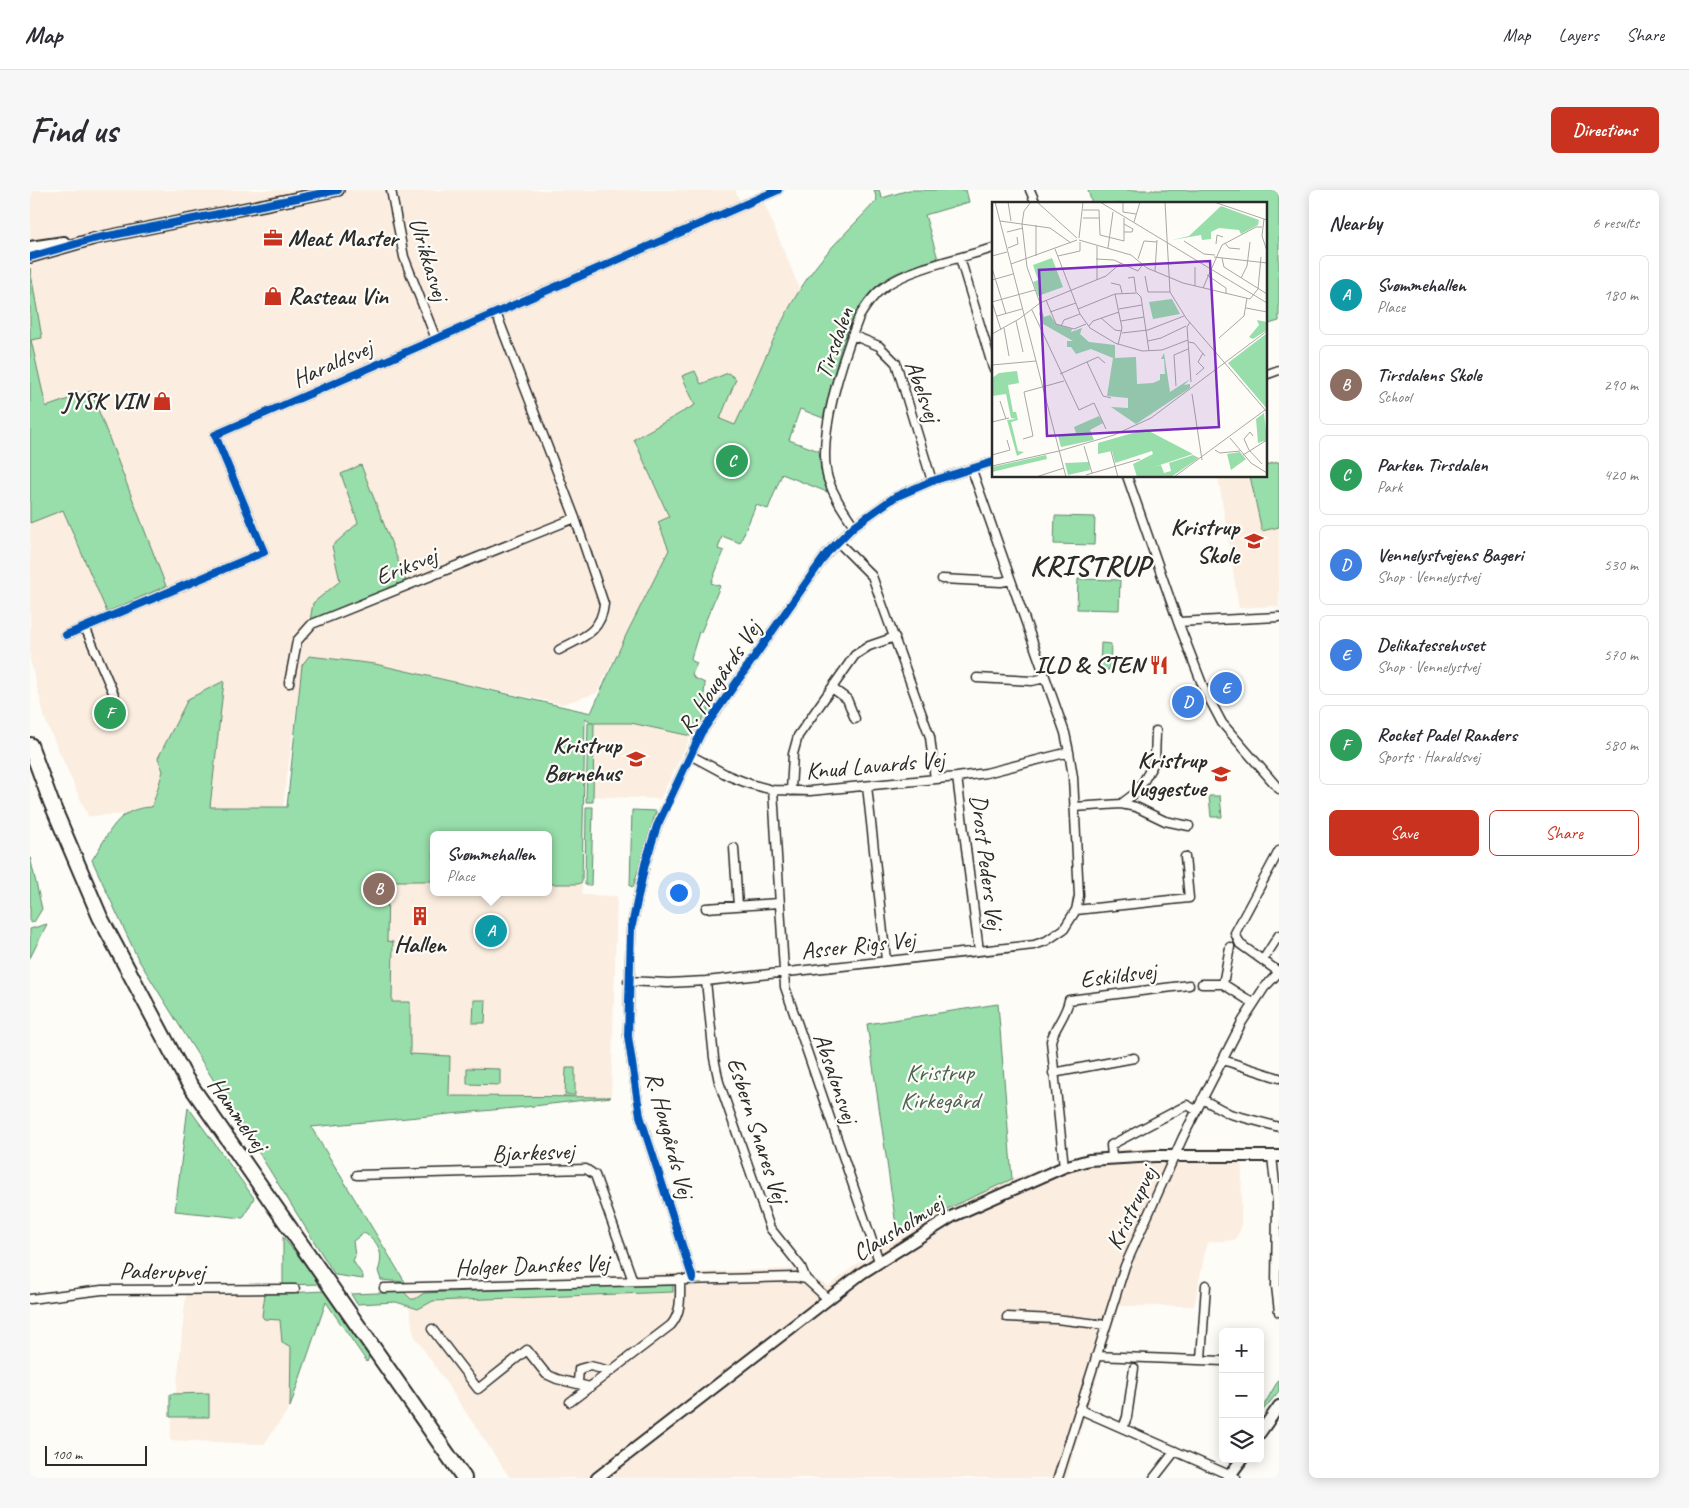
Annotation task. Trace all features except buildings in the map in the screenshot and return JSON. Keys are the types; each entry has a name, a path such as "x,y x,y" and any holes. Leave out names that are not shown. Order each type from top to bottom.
{"highway":[{"name":"Hammelvej","path":"30,745 50,802 100,917 186,1079 464,1478"}],"street":[{"path":"30,248 92,239 338,190"},
{"name":"Ulrikkasvej","path":"391,190 404,257 436,339"},
{"name":"Haraldsvej","path":"66,635 264,552 215,435 778,190"},
{"path":"1030,190 1035,202"},
{"path":"30,257 92,239"},
{"name":"Tirsdalen","path":"854,526 836,499 828,479 824,454 825,432 852,335 859,317 868,302 882,288 901,277 992,248"},
{"path":"960,258 992,365"},
{"path":"496,313 575,518 604,604 603,619 594,631 559,650"},
{"name":"Abelsvej","path":"852,335 879,346 896,363 932,481"},
{"path":"1266,375 1279,370"},
{"name":"R. Hougårds Vej","path":"693,1279 640,1116 628,1036 628,982 631,930 645,864 657,826 701,733 827,554 838,542 854,526 895,497 932,481 992,462"},
{"name":"Asser Rigs Vej","path":"628,982 668,983 706,981 978,951 1046,942 1064,929 1076,910 1080,882 1069,752 972,470"},
{"path":"1128,478 1178,622 1204,689 1222,723 1279,789"},
{"name":"Eriksvej","path":"290,684 298,641 312,624 575,518"},
{"path":"838,542 872,576 930,737 935,779"},
{"path":"942,579 1001,582 1011,580"},
{"path":"1178,622 1279,617"},
{"path":"85,627 116,697"},
{"path":"791,791 793,754 798,736 855,655 869,646 895,637"},
{"path":"977,678 1032,681 1045,678"},
{"path":"832,688 847,699 855,719"},
{"path":"1121,804 1138,791 1155,761 1156,731"},
{"name":"Knud Lavards Vej","path":"690,755 729,776 773,790 791,791 867,786 986,773 1069,752"},
{"name":"Drost Peders Vej","path":"957,777 978,951"},
{"path":"867,786 886,960"},
{"name":"Absalonsvej","path":"773,790 785,987 879,1261"},
{"path":"1074,808 1121,804 1136,807 1165,821 1189,826"},
{"path":"734,848 738,906"},
{"path":"1279,851 1277,861 1236,933 1240,944 1279,972"},
{"path":"1076,910 1189,898 1185,857"},
{"path":"706,908 779,904"},
{"path":"1263,960 1279,935"},
{"path":"1223,984 1230,947"},
{"name":"Kristrupvej","path":"1058,1478 1125,1266 1202,1098 1253,1003 1279,972"},
{"name":"Esbern Snares Vej","path":"706,981 714,1058 719,1082 770,1228 801,1267 806,1279"},
{"path":"1202,984 1223,984 1253,1003"},
{"name":"Eskildsvej","path":"1064,1167 1051,1041 1054,1030 1066,1012 1068,1000 1189,985"},
{"path":"1054,1073 1134,1058"},
{"path":"1223,1060 1279,1078"},
{"path":"1202,1098 1230,1114 1279,1127"},
{"path":"1112,1157 1111,1145 1187,1105 1196,1110"},
{"path":"1276,1156 1276,1286 1279,1312"},
{"name":"Clausholmvej","path":"597,1478 879,1261 953,1216 1064,1167 1112,1157 1276,1156"},
{"name":"Bjarkesvej","path":"357,1175 586,1169 596,1175 633,1281"},
{"name":"Holger Danskes Vej","path":"384,1288 680,1279 795,1277 806,1279"},
{"path":"570,1402 678,1318 680,1279"},
{"path":"806,1279 828,1299"},
{"path":"1201,1359 1206,1284"},
{"name":"Paderupvej","path":"30,1299 112,1289 295,1289"},
{"path":"1006,1317 1056,1319 1106,1325"},
{"path":"432,1329 478,1389 527,1350 546,1374 557,1379 578,1382 590,1387"},
{"path":"1096,1356 1219,1361"},
{"path":"578,1382 577,1374 583,1366 611,1371"},
{"path":"1123,1428 1127,1417 1134,1368"},
{"path":"1264,1427 1279,1406"},
{"path":"1079,1410 1232,1477 1240,1463"},
{"path":"1154,1478 1175,1451"}],"shaded area":[{"path":"30,190 735,190 744,211 764,203 800,290 777,329 726,446 705,399 634,439 669,518 658,522 669,550 597,693 562,704 375,664 309,656 302,665 283,806 88,816 46,722 30,660"},
{"name":"Kristrup Skole","path":"1279,461 1279,608 1273,606 1239,608 1218,478 1266,478 1266,463"},
{"path":"585,718 582,895 617,896 611,1097 449,1096 410,1054 410,1002 392,1002 393,943 387,942 294,823"},
{"name":"Kristrup Børnehus","path":"594,723 631,723 691,736 660,799 592,796"},
{"path":"1242,1148 1241,1228 1235,1240 1207,1242 1194,1306 1119,1306 1066,1478 510,1478 414,1335 405,1282 794,1269 829,1286 897,1232 1012,1179 1068,1159 1116,1149"},
{"path":"186,1294 284,1294 297,1345 290,1407 264,1444 170,1440 172,1418 209,1417 209,1393 176,1394"}],"green space":[{"path":"874,190 879,190 882,198 909,190 966,190 969,202 925,215 938,259 896,273 875,288 862,303 844,340 823,418 800,409 789,440 819,451 821,471 827,492 782,474 768,509 756,505 740,543 722,536 718,549 724,551 711,583 720,586 701,632 699,632 691,658 692,661 697,663 692,674 694,678 705,683 704,695 713,703 691,736 631,723 594,723 593,802 586,802 588,723 593,723 585,718 582,882 578,884 552,884 552,831 430,831 430,881 388,881 387,941 393,942 392,1002 410,1002 410,1054 450,1056 449,1096 611,1097 311,1127 405,1282 381,1280 378,1271 381,1260 379,1249 374,1240 364,1233 353,1241 355,1256 353,1261 363,1279 335,1275 138,959 92,860 109,832 122,817 140,808 152,807 163,771 158,758 188,699 224,681 210,807 287,807 302,665 309,656 375,664 591,713 627,633 669,550 658,522 669,517 634,439 695,405 682,376 695,371 701,384 728,373 736,379 720,419 735,425 782,322 804,283 824,257 877,200"},
{"path":"1088,190 1279,190 1279,321 1266,325 1266,202 1091,202"},
{"path":"30,268 42,338 31,340 46,407 91,391 166,586 107,612 63,510 30,523"},
{"path":"1279,462 1279,527 1262,531 1250,478 1266,478 1266,465"},
{"path":"361,465 406,581 310,621 313,603 340,581 332,546 358,523 341,474"},
{"path":"1055,516 1095,517 1094,545 1054,544"},
{"path":"1078,579 1120,580 1119,610 1077,609"},
{"path":"1101,643 1111,644 1110,670 1100,669"},
{"path":"1209,796 1220,796 1222,817 1211,817"},
{"path":"586,807 593,807 591,885 585,885"},
{"path":"632,810 656,811 633,887 630,886"},
{"path":"30,857 42,909 34,922 30,923"},
{"path":"47,924 30,958 30,929"},
{"path":"474,1000 486,1000 485,1023 473,1023"},
{"name":"Kristrup Kirkegård","path":"998,1004 1012,1179 897,1232 867,1024"},
{"path":"467,1068 500,1069 500,1085 467,1084"},
{"path":"566,1068 575,1068 575,1095 565,1095"},
{"path":"188,1107 254,1198 243,1218 175,1211"},
{"path":"283,1237 321,1284 283,1285"},
{"path":"664,1283 673,1286 673,1292 433,1301 418,1309 396,1302 357,1304 351,1294 404,1292 411,1299 415,1299 424,1293"},
{"path":"325,1291 371,1352 367,1362 326,1302 290,1407 291,1347 282,1342 280,1320 264,1319 262,1316 265,1294"},
{"path":"1279,1379 1279,1391 1264,1409 1264,1405"},
{"path":"209,1393 209,1417 170,1417 170,1394"}],"cycle path":[{"path":"30,257 93,239 338,190"},
{"path":"66,635 264,552 215,435 778,190"},
{"path":"693,1279 640,1116 628,1036 631,930 645,864 657,826 701,733 827,553 854,526 895,497 932,481 992,462"}],"place":[{"name":"Meat Master","path":"273,238"},
{"name":"Rasteau Vin","path":"273,296"},
{"name":"JYSK VIN","path":"162,401"},
{"name":"Parken Tirsdalen","path":"732,461"},
{"name":"Kristrup Skole","path":"1254,541"},
{"name":"ILD & STEN","path":"1159,665"},
{"name":"Delikatessehuset","path":"1226,688"},
{"name":"Vennelystvejens Bageri","path":"1188,702"},
{"name":"Rocket Padel Randers","path":"110,713"},
{"name":"Kristrup Børnehus","path":"636,759"},
{"name":"Kristrup Vuggestue","path":"1221,774"},
{"name":"Tirsdalens Skole","path":"379,889"},
{"name":"Hallen","path":"420,916"},
{"name":"Svømmehallen","path":"491,931"}],"district":[{"name":"KRISTRUP","path":"1090,565"}]}
